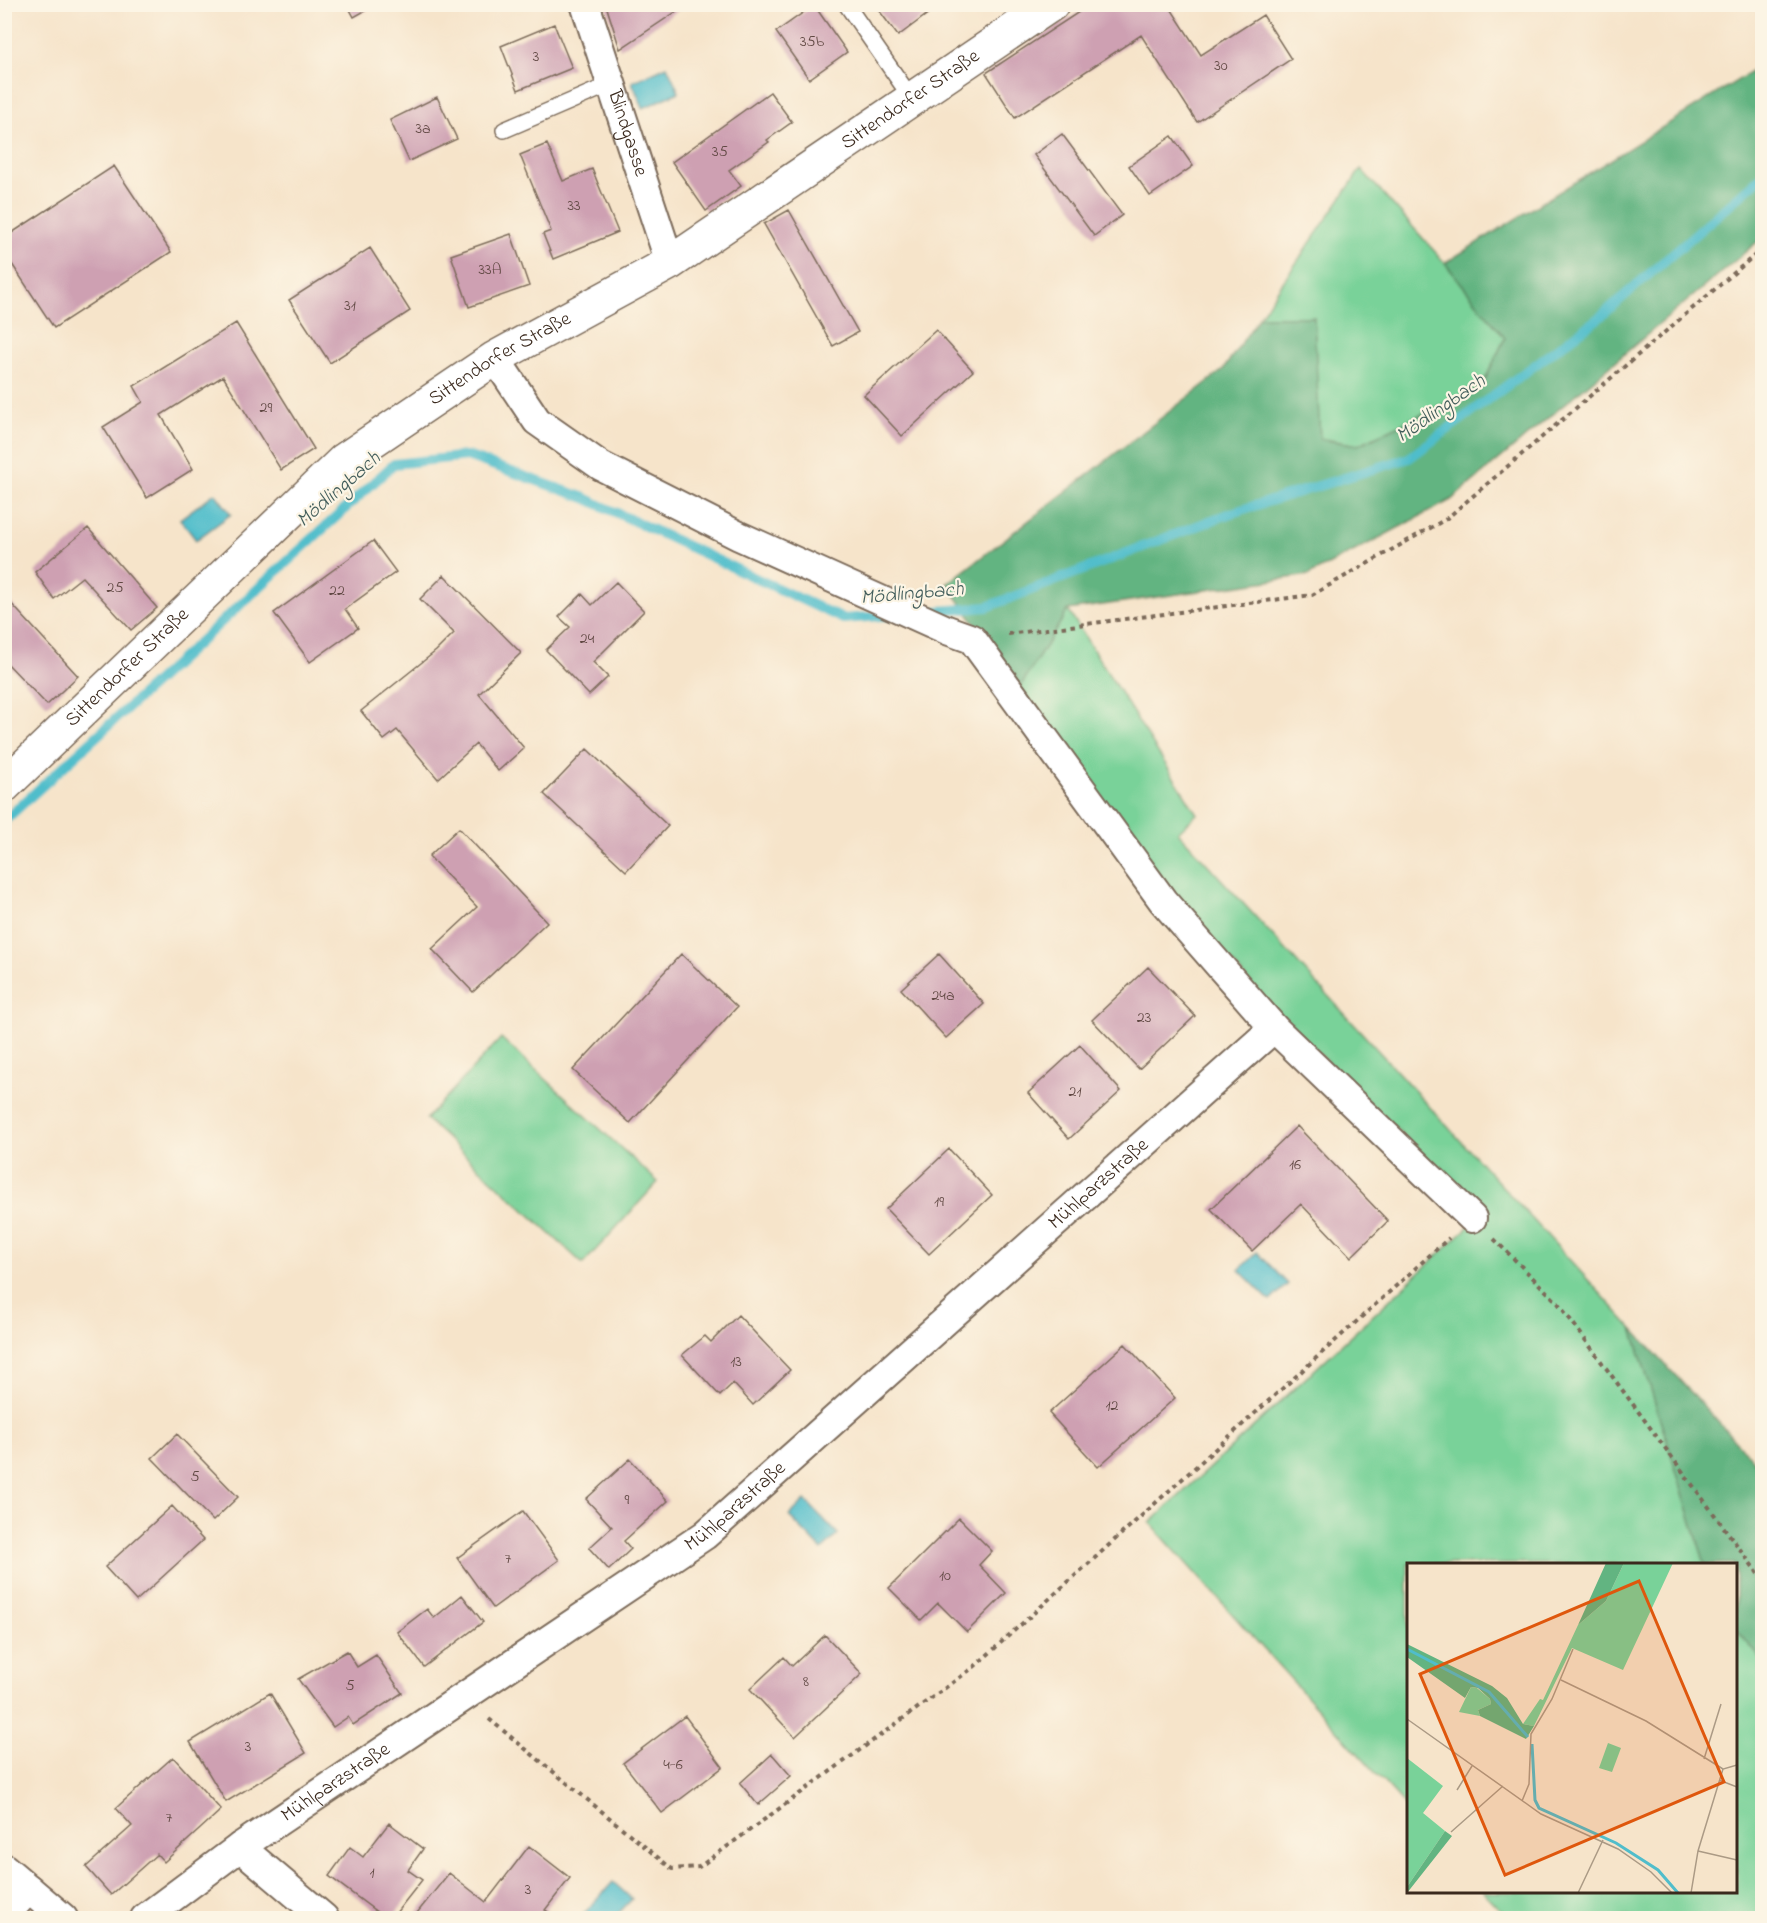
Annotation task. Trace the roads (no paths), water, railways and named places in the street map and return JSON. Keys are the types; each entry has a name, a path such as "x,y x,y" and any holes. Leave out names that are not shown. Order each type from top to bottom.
{"street":[{"name":"Blindgasse","path":"585,4 670,263"},
{"name":"Sittendorfer Straße","path":"4,786 344,460 495,358 670,263 1052,4"},
{"path":"495,358 537,421 601,466 739,536 959,635 1163,901 1275,1028 1472,1218"},
{"name":"Mühlparzstraße","path":"145,1918 240,1847 705,1535 1275,1028"},
{"path":"240,1847 324,1918"},
{"path":"4,1868 63,1918"},
{"path":"4,1916 29,1889"}],"lane":[{"path":"846,4 912,99"},
{"path":"504,130 611,84"}],"water":[{"path":"667,66 679,92 643,108 632,82"},
{"path":"215,493 231,514 196,540 180,519"},
{"path":"1257,1252 1288,1284 1270,1301 1239,1270"},
{"path":"805,1500 838,1534 822,1550 789,1516"},
{"path":"613,1882 632,1899 614,1918 580,1918"}],"waterway":[{"name":"Mödlingbach","path":"928,612 987,607 1228,514 1409,458 1600,317 1762,176"},
{"name":"Mödlingbach","path":"4,821 394,464 467,456 585,498 843,619 895,615"}]}
